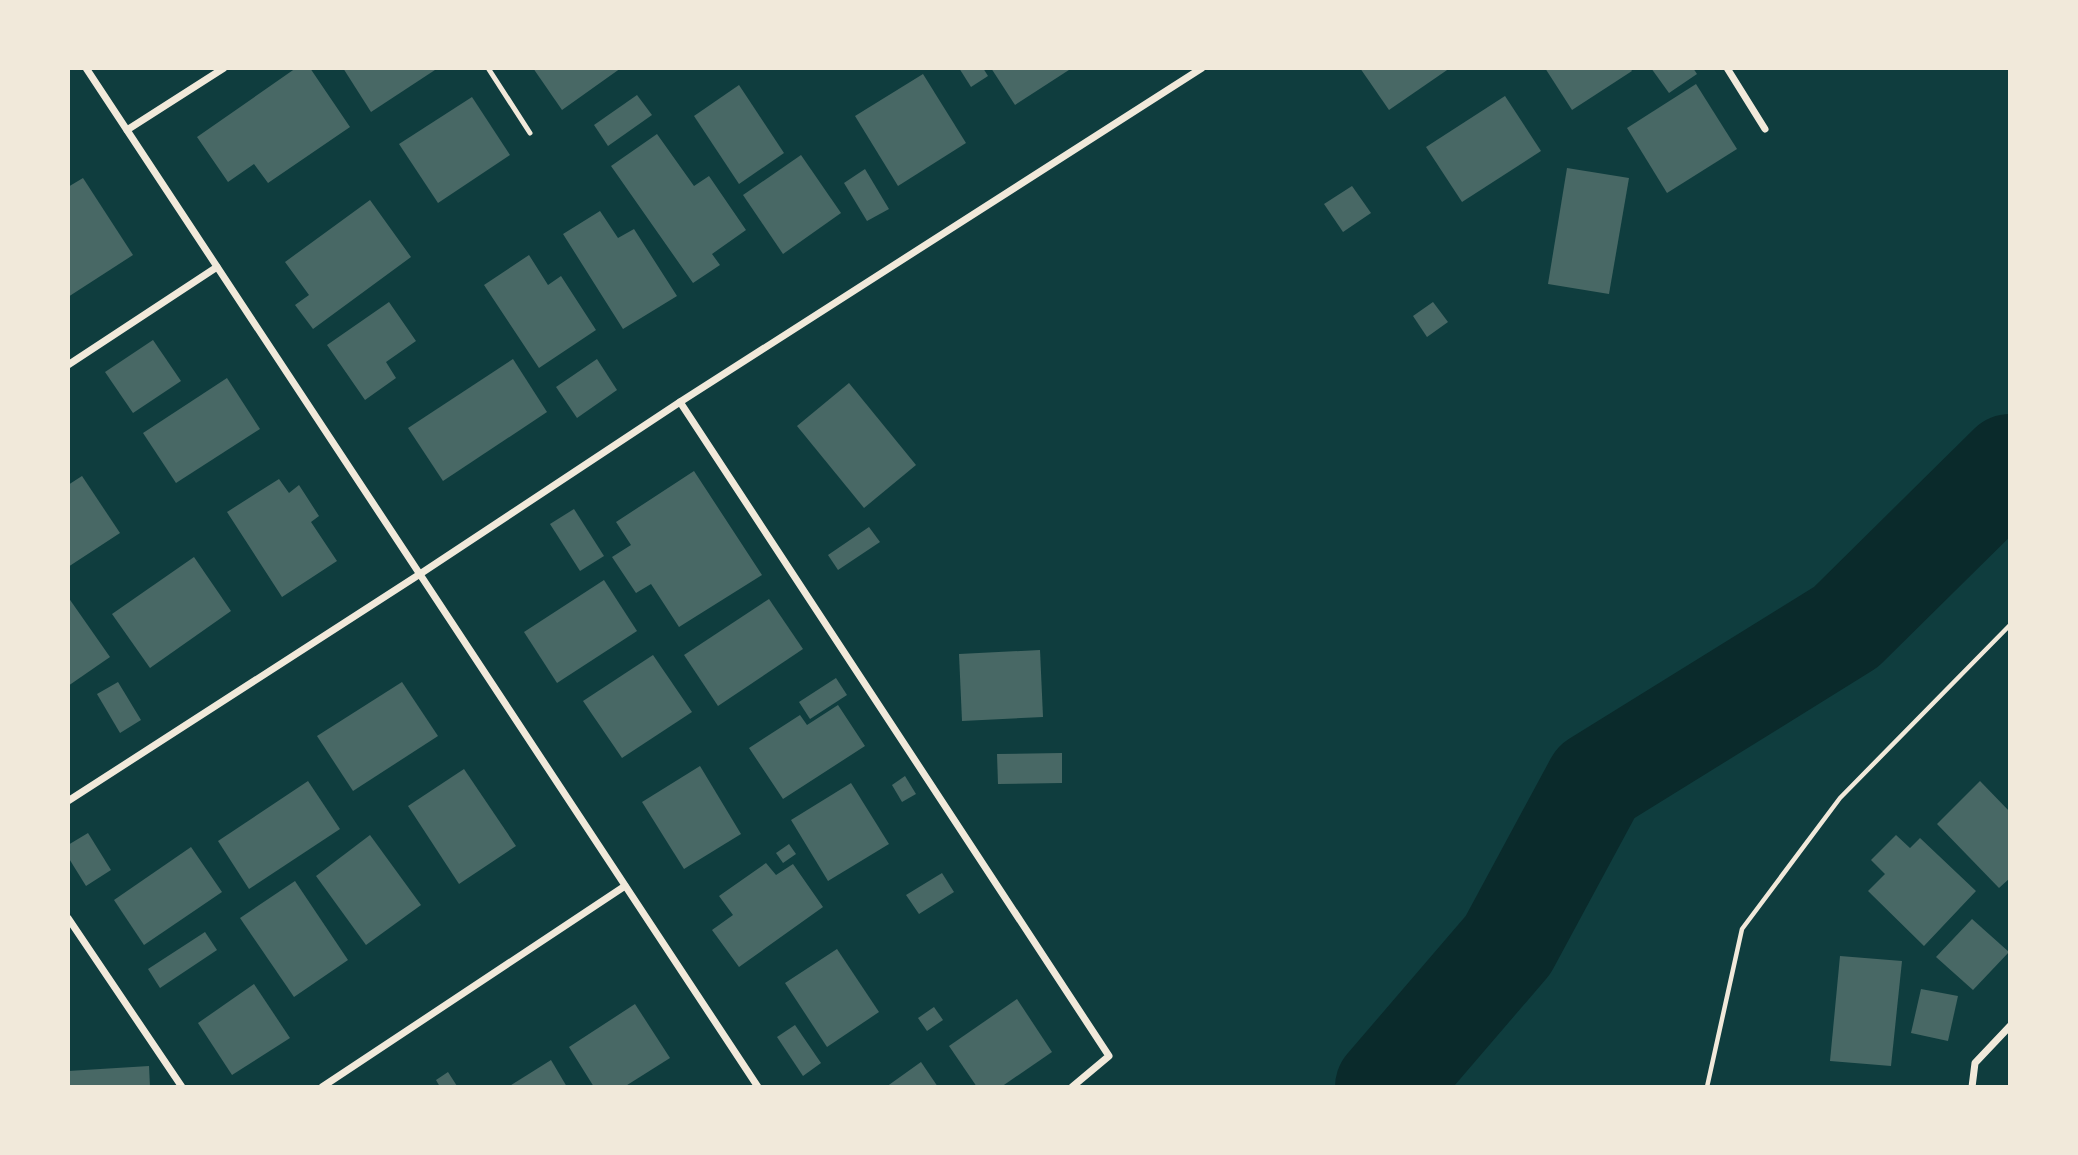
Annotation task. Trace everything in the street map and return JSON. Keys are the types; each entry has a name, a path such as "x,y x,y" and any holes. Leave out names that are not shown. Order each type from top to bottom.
{"street":[{"path":"86,68 758,1087"},
{"path":"127,130 224,68"},
{"path":"68,801 680,402 1202,68"},
{"path":"1727,68 1765,129"},
{"path":"68,365 217,267"},
{"path":"680,402 1109,1056 1072,1087"},
{"path":"322,1087 625,886"},
{"path":"68,918 182,1087"},
{"path":"1972,1087 1975,1063 2010,1026"}],"lane":[{"path":"488,68 530,133"}],"path":[{"path":"1707,1087 1742,929 1840,798 2010,625"}],"building":[{"path":"296,68 310,68 350,127 268,183 254,164 228,182 197,137"},
{"path":"343,68 438,68 371,112"},
{"path":"533,68 621,68 562,110"},
{"path":"959,68 983,68 988,76 971,87"},
{"path":"991,68 1072,68 1015,105"},
{"path":"1360,68 1450,68 1389,110"},
{"path":"1545,68 1630,68 1632,71 1572,110"},
{"path":"1651,68 1693,68 1697,74 1669,93"},
{"path":"923,74 966,143 898,186 855,116"},
{"path":"1696,84 1737,149 1667,193 1627,128"},
{"path":"739,85 784,153 739,184 694,116"},
{"path":"637,95 652,115 608,146 594,125"},
{"path":"1505,96 1541,151 1462,202 1426,147"},
{"path":"472,97 510,155 438,203 399,144"},
{"path":"657,134 694,186 709,176 746,230 712,254 720,265 693,283 611,166"},
{"path":"801,155 841,213 783,254 743,195"},
{"path":"1567,168 1629,178 1609,294 1548,284"},
{"path":"865,169 889,209 867,221 844,183"},
{"path":"83,178 133,255 68,297 68,187"},
{"path":"1352,186 1371,213 1343,232 1324,204"},
{"path":"370,200 411,257 313,329 295,305 309,295 285,262"},
{"path":"600,211 618,238 634,229 677,296 623,329 563,234"},
{"path":"529,255 548,285 561,276 596,330 539,368 484,285"},
{"path":"389,302 416,341 386,362 396,378 365,400 327,345"},
{"path":"1433,302 1448,322 1427,337 1413,316"},
{"path":"153,340 181,381 133,413 105,372"},
{"path":"513,359 547,412 443,481 408,428"},
{"path":"597,359 617,390 577,418 556,387"},
{"path":"227,378 260,429 176,483 143,433"},
{"path":"849,383 916,465 864,508 797,426"},
{"path":"694,471 762,575 679,627 651,584 636,593 612,557 631,545 616,522"},
{"path":"82,476 120,533 68,567 68,485"},
{"path":"279,479 289,493 299,485 319,516 311,522 337,561 282,597 227,512"},
{"path":"574,509 604,556 580,571 550,524"},
{"path":"869,527 880,542 838,570 828,555"},
{"path":"194,557 231,611 150,668 112,614"},
{"path":"604,580 637,631 557,683 524,632"},
{"path":"68,597 110,657 68,686"},
{"path":"769,599 803,649 718,706 684,655"},
{"path":"1040,650 1043,717 962,721 959,654"},
{"path":"653,655 692,712 622,758 583,701"},
{"path":"836,678 847,695 810,719 799,702"},
{"path":"118,682 141,720 120,733 97,694"},
{"path":"402,682 438,736 353,791 317,736"},
{"path":"838,705 865,746 783,799 749,748 800,715 807,725"},
{"path":"1062,753 1062,783 998,784 997,754"},
{"path":"700,766 741,834 684,869 642,802"},
{"path":"464,769 516,846 459,884 408,806"},
{"path":"905,776 916,794 902,802 892,785"},
{"path":"308,781 340,829 249,889 218,841"},
{"path":"1980,781 2010,812 2010,878 1999,888 1937,824"},
{"path":"851,783 889,844 828,881 791,820"},
{"path":"88,833 111,870 86,886 68,857 68,845"},
{"path":"370,835 421,905 366,945 316,876"},
{"path":"1896,835 1910,848 1920,838 1976,891 1924,946 1868,891 1885,874 1871,860"},
{"path":"789,844 796,854 783,863 776,853"},
{"path":"191,847 222,892 144,945 114,900"},
{"path":"766,863 776,875 793,864 823,907 739,967 712,930 733,915 719,896"},
{"path":"942,873 954,892 919,914 906,895"},
{"path":"295,881 348,960 294,997 240,918"},
{"path":"1972,919 2009,952 1973,990 1936,957"},
{"path":"205,932 217,950 160,988 148,969"},
{"path":"837,949 879,1012 827,1047 785,983"},
{"path":"1840,956 1902,961 1891,1066 1830,1061"},
{"path":"254,984 290,1038 232,1075 198,1023"},
{"path":"1921,989 1958,996 1948,1041 1911,1033"},
{"path":"1017,999 1052,1052 1001,1087 977,1087 949,1046"},
{"path":"635,1004 670,1058 624,1087 594,1087 569,1047"},
{"path":"934,1007 943,1020 927,1031 918,1018"},
{"path":"795,1025 821,1063 803,1076 777,1037"},
{"path":"551,1060 567,1087 508,1087"},
{"path":"921,1062 938,1087 886,1087"},
{"path":"149,1066 150,1087 68,1087 68,1071"},
{"path":"448,1072 457,1086 440,1087 436,1080"}],"waterway":[{"path":"1386,1087 1508,945 1596,782 1846,627 2010,465"}]}
